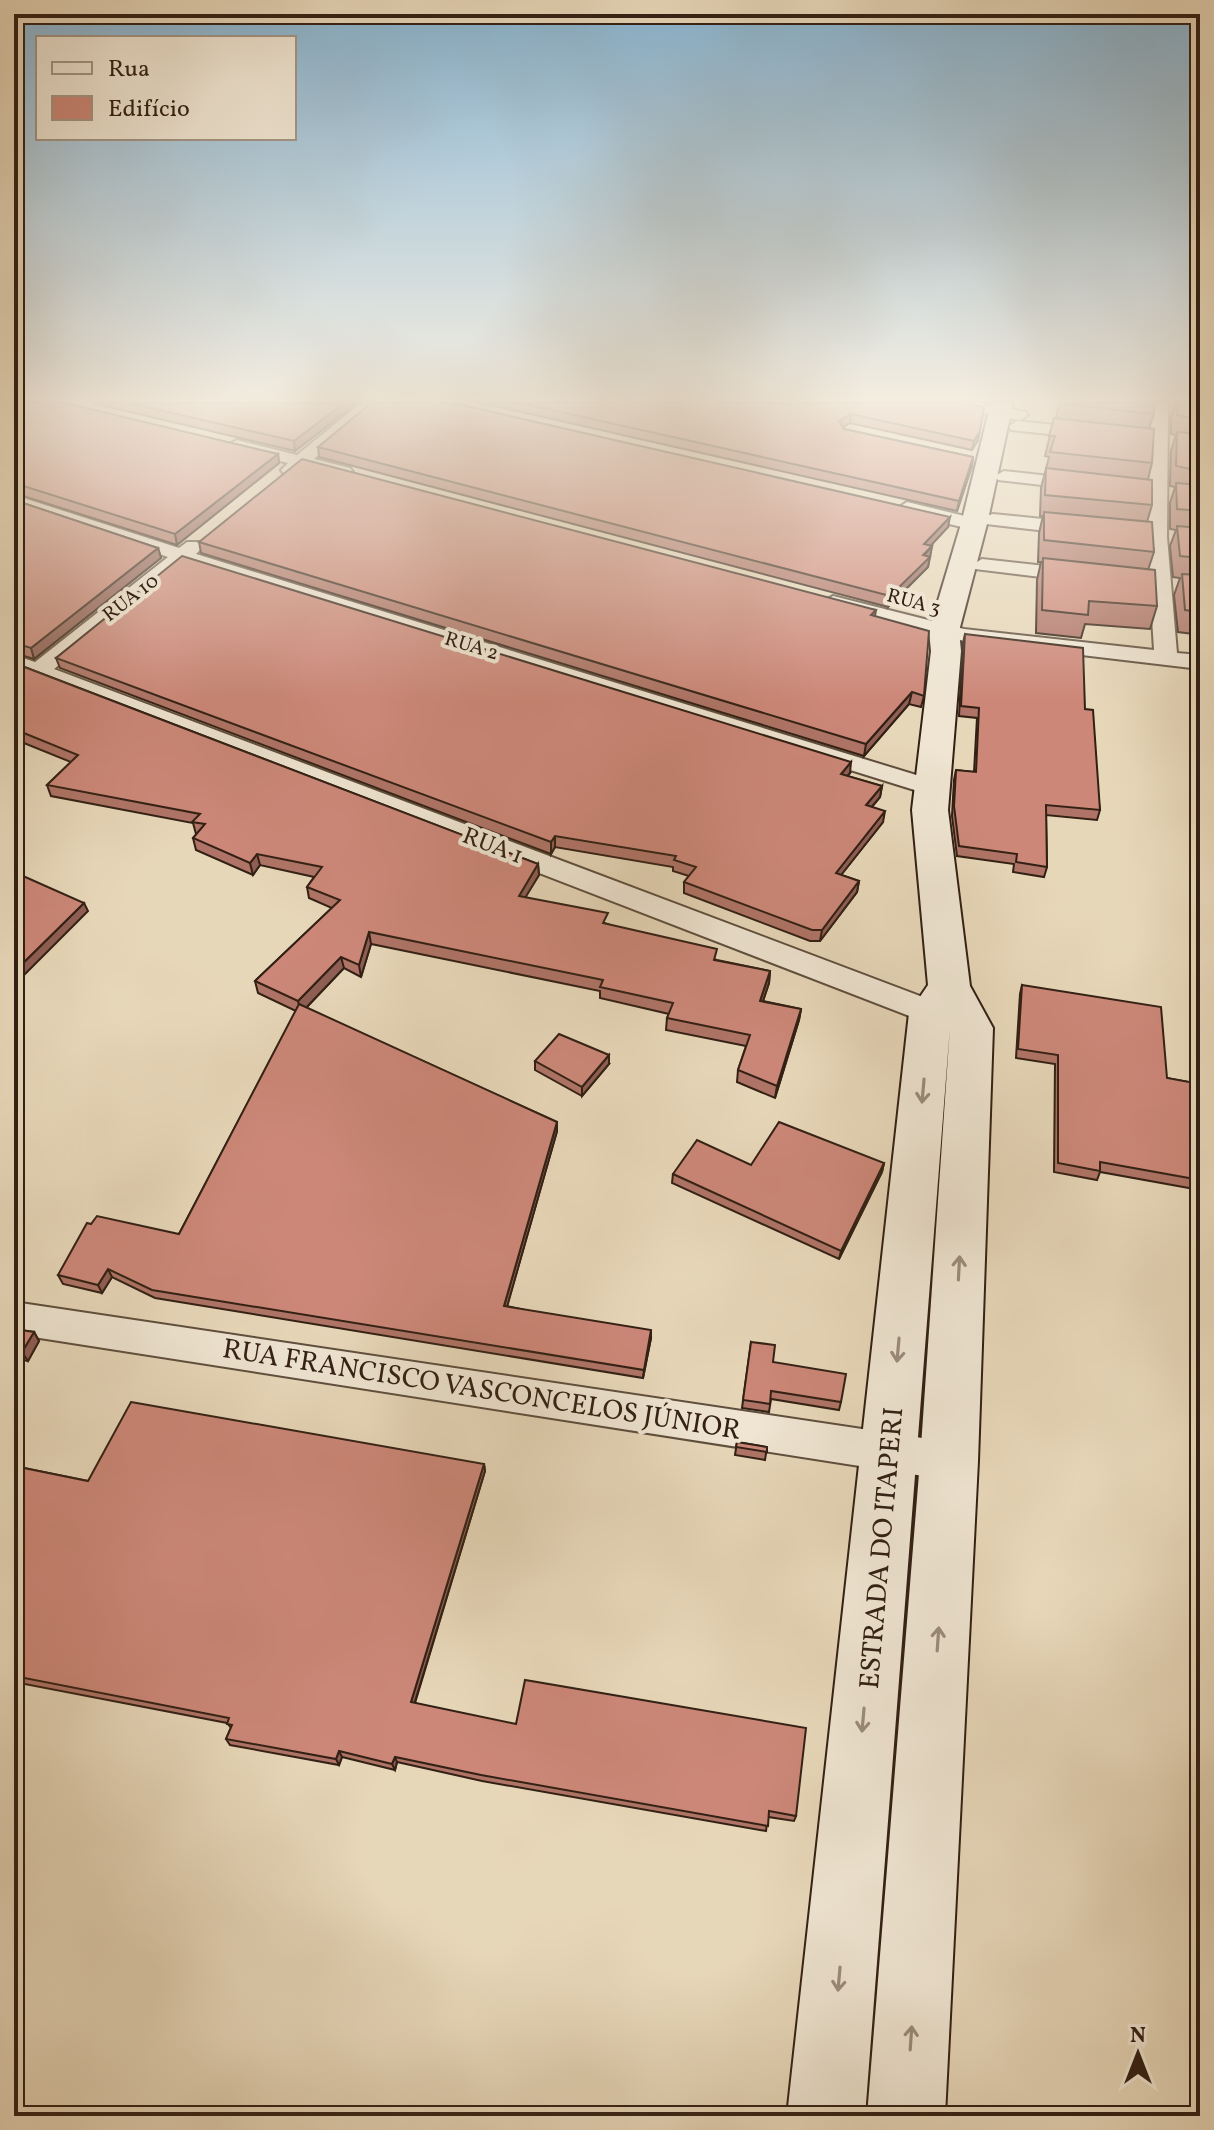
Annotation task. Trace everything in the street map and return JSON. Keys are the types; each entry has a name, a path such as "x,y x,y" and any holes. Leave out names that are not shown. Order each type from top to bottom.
{"street":[{"name":"RUA 2","path":"21,502 183,556 930,787"},
{"name":"ESTRADA DO ITAPERI","path":"951,639 982,565 986,502"},
{"path":"1157,502 1154,584 1166,659"},
{"path":"882,503 984,522 1099,531"},
{"name":"ESTRADA DO ITAPERI","path":"906,2116 949,1461 950,1009 930,787 951,639 984,522"},
{"name":"RUA 10","path":"26,666 206,537"},
{"path":"982,565 1100,578"},
{"path":"1154,584 1187,587"},
{"name":"RUA 3","path":"822,599 951,639 1200,662"},
{"name":"RUA 1","path":"26,666 950,1009"},
{"name":"ESTRADA DO ITAPERI","path":"826,2116 889,1450 950,1009"},
{"name":"RUA FRANCISCO VASCONCELOS JÚNIOR","path":"14,1318 949,1461"}],"building":[{"path":"14,502 158,548 31,648 14,643"},
{"path":"75,502 216,502 175,534"},
{"path":"248,502 467,502 876,610 871,615 929,631 924,696 912,692 866,744 199,542"},
{"path":"531,502 886,502 950,517 924,544 932,546 923,555 930,557 890,596"},
{"path":"1177,502 1200,502 1200,511 1177,509"},
{"path":"1044,512 1152,522 1154,552 1044,540"},
{"path":"1177,526 1200,528 1200,558 1180,556"},
{"path":"182,556 851,762 841,774 882,786 866,805 885,811 836,873 859,881 822,930 812,930 684,882 696,867 674,860 676,856 555,836 551,842 56,658"},
{"path":"1043,558 1155,570 1157,606 1089,601 1088,615 1042,610"},
{"path":"1182,574 1200,575 1200,612 1185,610"},
{"path":"965,634 1083,648 1085,709 1093,710 1100,810 1046,805 1047,867 1016,862 1017,854 959,846 954,806 956,770 976,772 979,708 961,706"},
{"path":"14,663 538,864 519,896 608,913 603,923 717,949 714,960 770,971 760,1001 801,1009 777,1086 738,1070 750,1035 667,1018 673,1003 600,987 603,980 369,932 359,965 341,957 298,1001 255,981 340,900 307,887 322,867 257,854 250,863 193,838 205,824 192,822 200,814 47,785 78,755 14,729"},
{"path":"14,872 84,903 14,972"},
{"path":"1022,985 1161,1007 1167,1078 1200,1084 1200,1180 1100,1162 1100,1171 1058,1163 1058,1055 1018,1049"},
{"path":"299,1004 557,1122 504,1306 651,1330 644,1370 152,1290 108,1269 98,1285 58,1275 87,1223 91,1224 97,1216 179,1234"},
{"path":"559,1034 609,1055 582,1087 535,1061"},
{"path":"779,1122 884,1163 841,1251 673,1174 697,1140 751,1165"},
{"path":"14,1329 34,1332 22,1352 14,1351"},
{"path":"751,1342 775,1345 773,1362 846,1374 841,1402 771,1391 770,1404 743,1400"},
{"path":"131,1402 484,1464 411,1702 516,1724 525,1680 806,1728 796,1816 769,1811 768,1826 395,1757 392,1764 339,1751 336,1759 226,1739 232,1725 227,1724 229,1718 14,1676 14,1466 88,1481"},
{"path":"737,1442 767,1447 767,1452 736,1447"}]}
